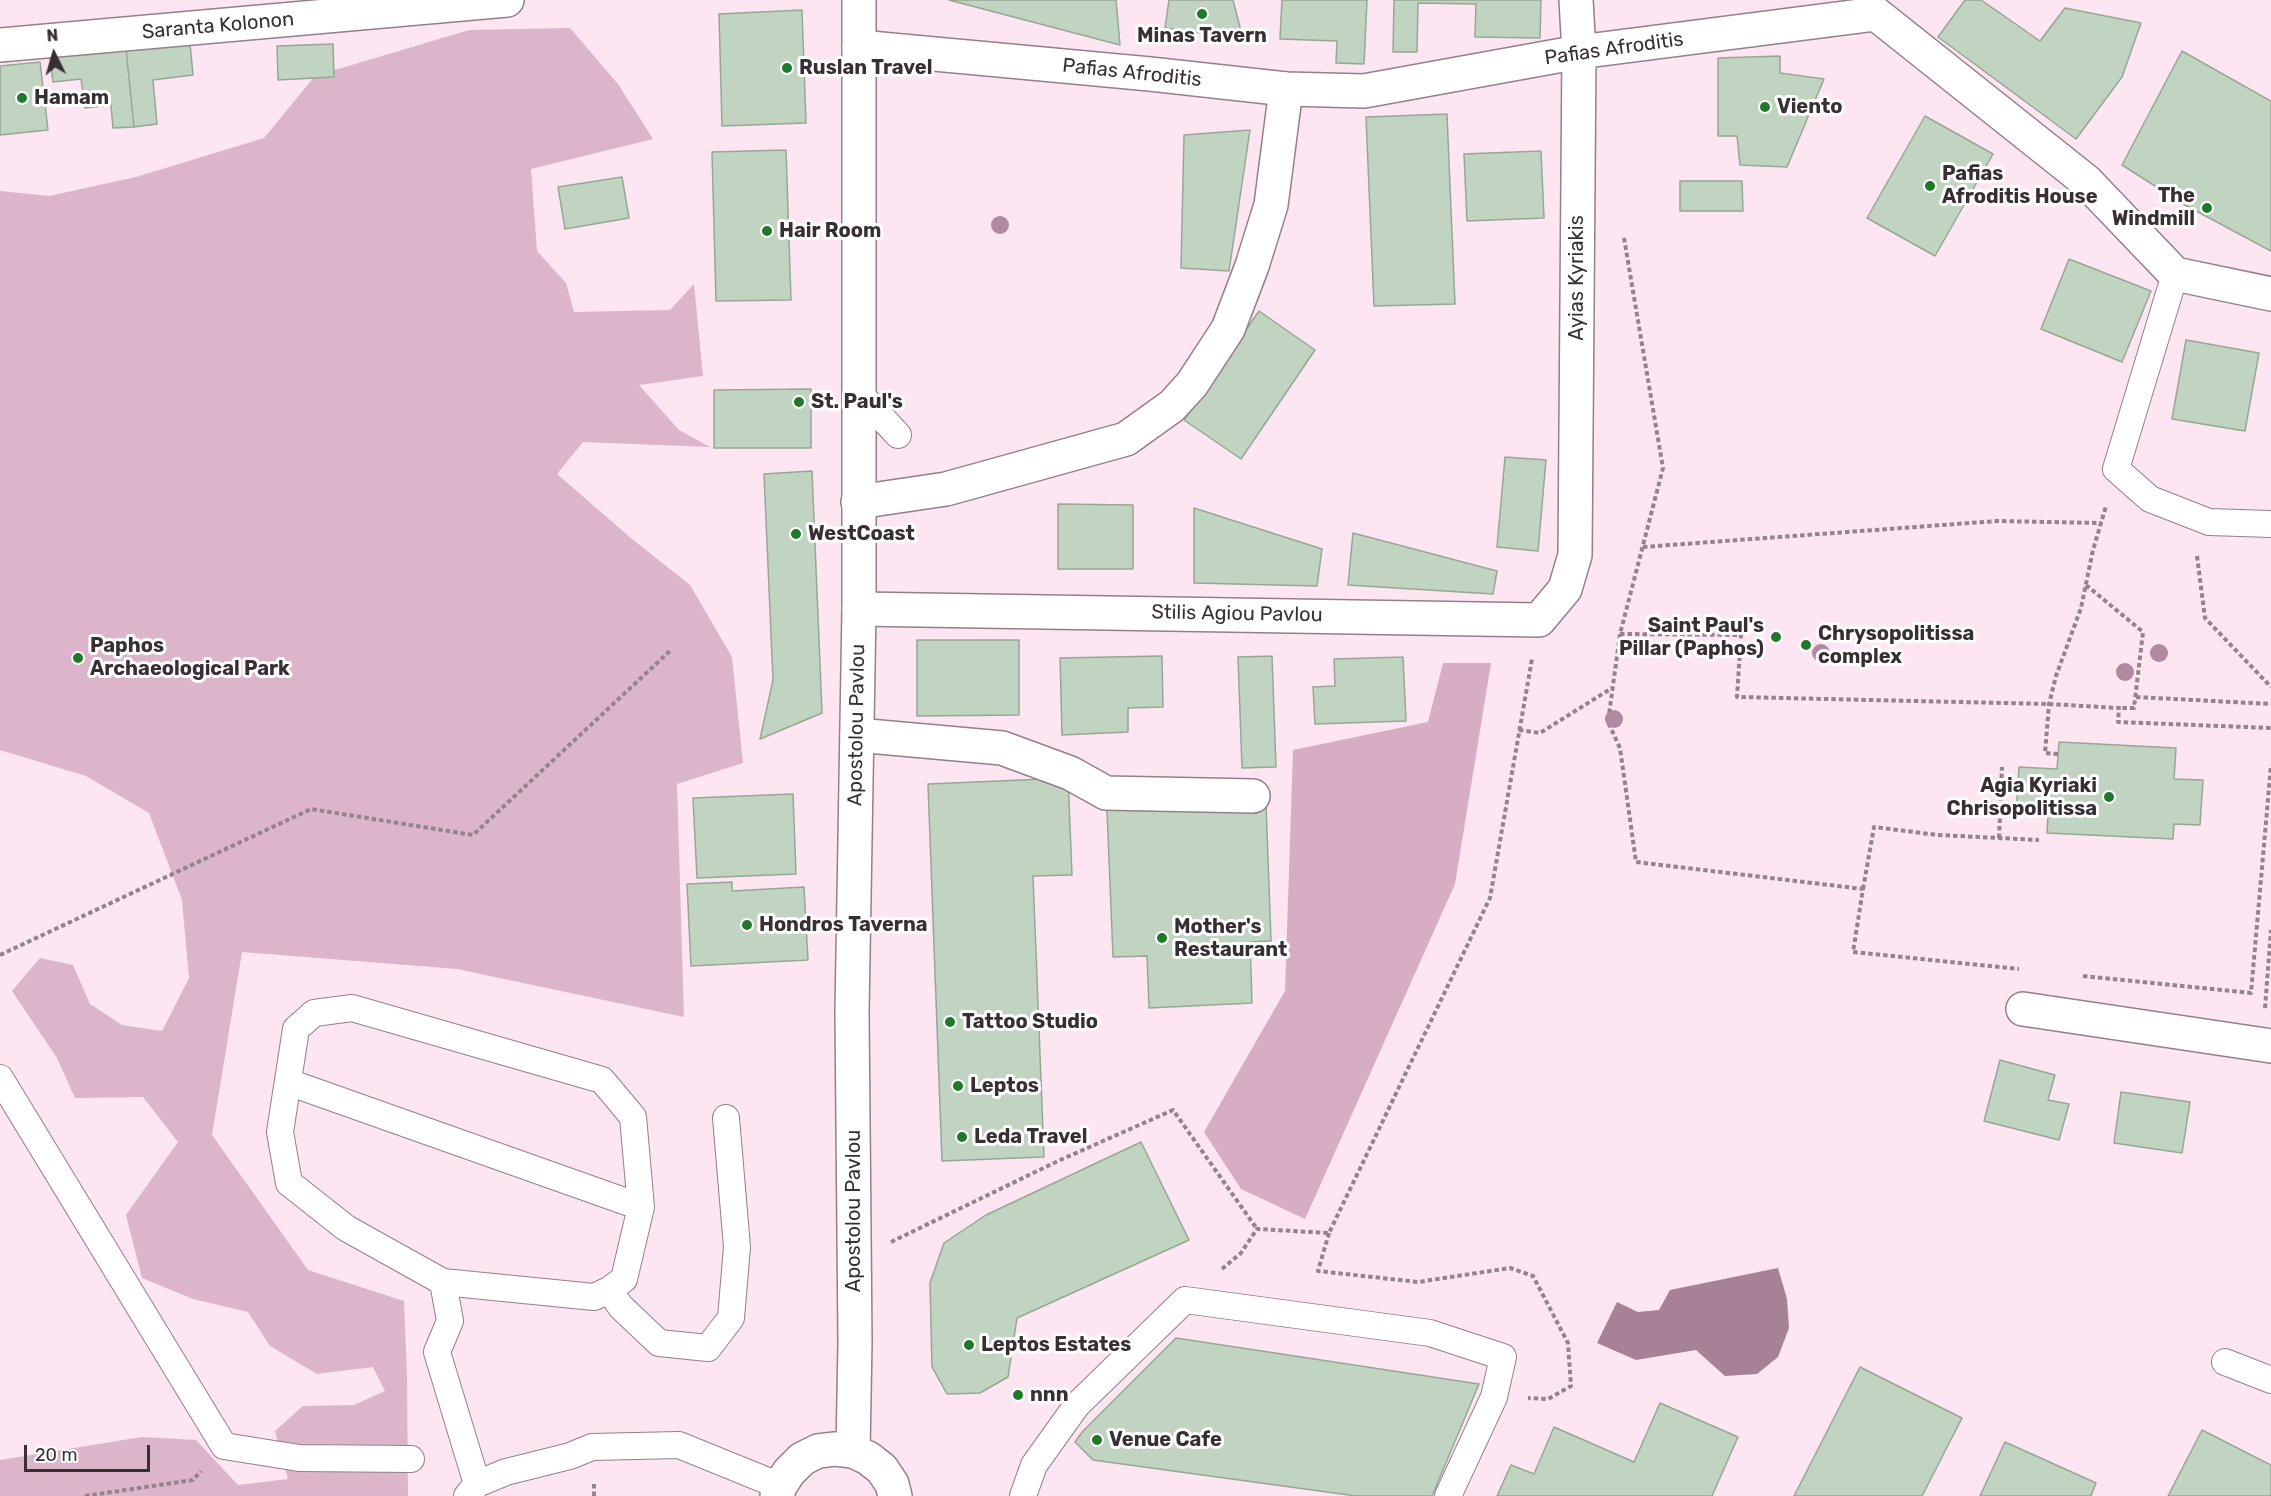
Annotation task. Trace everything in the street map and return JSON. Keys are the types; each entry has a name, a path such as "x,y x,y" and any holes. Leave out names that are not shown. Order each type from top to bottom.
{"street":[{"name":"Saranta Kolonon","path":"0,45 507,0"},
{"name":"Apostolou Pavlou","path":"853,1450 852,1012 859,609 859,0"},
{"name":"Ayias Kyriakis","path":"1539,620 1565,589 1575,555 1579,52 1576,0"},
{"name":"Pafias Afroditis","path":"859,47 1286,89 1364,91 1579,52 1880,7 2086,181 2175,274"},
{"path":"858,502 946,489 1126,439 1172,406 1192,384 1228,329 1252,266 1271,205 1286,89"},
{"path":"2175,274 2271,294"},
{"name":"Stilis Agiou Pavlou","path":"859,609 1539,620"},
{"path":"857,735 1002,748 1070,773 1106,793 1253,796"},
{"path":"2023,1009 2266,1045"},
{"path":"779,1491 789,1472 802,1459 818,1452 835,1449 853,1450 868,1458 882,1469 892,1484 895,1496"}],"lane":[{"path":"2175,274 2116,469 2150,499 2209,522 2271,524"},
{"path":"860,394 898,435"},
{"path":"352,1008 602,1080 633,1118 641,1207 624,1279 594,1297 443,1282 346,1228 289,1183 280,1132 296,1029 314,1013 352,1008"},
{"path":"0,1078 224,1446 299,1458 411,1459"},
{"path":"288,1082 641,1207"},
{"path":"609,1290 621,1307 659,1343 708,1348 731,1318 737,1247 726,1118"},
{"path":"443,1282 450,1321 437,1352 472,1490 506,1472 570,1456 592,1447 679,1445 779,1491"},
{"path":"1023,1496 1034,1465 1077,1405 1185,1300 1430,1333 1503,1357 1494,1397 1448,1496"},
{"path":"2225,1362 2271,1380"}],"path":[{"path":"1624,238 1663,468 1620,634 1608,722 1620,748 1636,862 1863,889"},
{"path":"2192,515 2205,618 2271,687"},
{"path":"1642,547 1997,521 2101,523"},
{"path":"2058,754 2045,753 2049,704 2056,676 2081,608 2093,550"},
{"path":"1620,634 1741,635 1737,697 2134,708 2143,632 2086,585"},
{"path":"1257,1229 1329,1233 1490,898 1539,620"},
{"path":"0,955 311,809 473,835 671,650"},
{"path":"1519,730 1540,733 1612,688"},
{"path":"2136,697 2271,704"},
{"path":"2119,708 2118,722 2271,728"},
{"path":"2075,975 2251,993 2271,765"},
{"path":"1999,838 2002,767"},
{"path":"2028,970 1853,952 1874,827 1938,834 2039,840"},
{"path":"2266,1045 2271,930"},
{"path":"854,1256 902,1239 1058,1161 1173,1110 1257,1229"},
{"path":"1185,1300 1240,1253 1257,1229"},
{"path":"85,1496 193,1480 224,1446"},
{"path":"594,1482 594,1496"}],"shaded area":[{"path":"570,28 618,84 653,139 531,169 537,251 566,283 574,312 670,310 694,284 703,376 639,385 679,430 710,447 583,442 557,474 632,539 690,585 732,657 743,763 677,784 684,1017 457,969 242,952 212,1135 308,1270 404,1301 408,1496 0,1496 0,1460 142,1437 196,1440 238,1485 288,1479 275,1431 303,1406 354,1405 385,1391 373,1367 317,1374 270,1346 248,1312 193,1299 142,1278 126,1215 178,1142 143,1097 75,1098 57,1058 12,991 40,958 73,965 90,1004 122,1025 162,1031 189,978 182,900 149,813 86,776 0,750 0,191 49,196 136,177 264,138 315,76 469,30"},
{"path":"1443,663 1491,663 1455,884 1305,1219 1241,1189 1204,1132 1285,991 1293,750 1428,722"},
{"path":"1778,1268 1787,1299 1789,1328 1778,1357 1757,1374 1725,1376 1696,1350 1636,1360 1597,1343 1617,1302 1638,1312 1659,1310 1670,1290"}],"building":[{"path":"949,0 1116,0 1120,45"},
{"name":"Minas Tavern","path":"1169,0 1233,0 1243,39 1165,28"},
{"path":"1282,0 1367,0 1364,64 1336,63 1337,41 1280,39"},
{"path":"1394,0 1541,0 1540,38 1475,37 1476,4 1418,3 1417,52 1393,52"},
{"path":"1965,0 1981,0 2040,41 2065,8 2141,23 2122,77 2076,139 1938,37"},
{"path":"802,10 806,123 722,126 719,14"},
{"path":"190,44 193,75 153,80 157,124 134,127 126,49"},
{"path":"333,44 334,77 278,80 277,46"},
{"path":"126,49 134,127 113,128 111,105 85,108 81,79 53,82 50,57"},
{"path":"2182,51 2271,101 2271,251 2185,205 2122,165"},
{"name":"Viento","path":"1780,56 1780,73 1824,79 1787,167 1740,165 1737,136 1718,136 1718,58"},
{"name":"Hamam","path":"40,62 48,130 0,135 0,66"},
{"path":"1447,114 1455,304 1374,306 1366,117"},
{"name":"Pafias Afroditis House","path":"1925,116 1993,154 1935,256 1867,218"},
{"path":"1250,130 1229,271 1181,268 1184,135"},
{"path":"786,150 791,300 716,301 712,152"},
{"path":"1541,151 1544,218 1467,221 1464,154"},
{"path":"622,177 629,218 565,229 558,187"},
{"path":"1680,181 1742,181 1743,211 1680,211"},
{"path":"2069,259 2151,291 2122,362 2041,329"},
{"path":"1259,311 1315,350 1241,459 1184,420"},
{"path":"2186,340 2259,353 2245,431 2172,419"},
{"path":"811,389 811,448 714,448 714,390"},
{"path":"1505,457 1546,460 1538,551 1497,547"},
{"path":"812,471 822,713 760,739 773,680 764,474"},
{"path":"1058,504 1133,505 1133,569 1058,569"},
{"path":"1194,508 1322,549 1317,586 1194,583"},
{"path":"1353,533 1497,571 1493,594 1348,585"},
{"path":"917,640 1019,640 1019,715 917,716"},
{"path":"1162,656 1163,707 1128,708 1128,732 1062,735 1060,658"},
{"path":"1272,656 1276,767 1242,768 1238,657"},
{"path":"1403,657 1406,721 1315,724 1313,687 1335,686 1334,659"},
{"name":"Agia Kyriaki Chrisopolitissa","path":"2059,742 2176,748 2174,779 2203,780 2200,825 2174,824 2173,839 2047,833 2048,815 2016,814 2019,767 2057,769"},
{"path":"1068,778 1072,875 1033,876 1044,1157 942,1161 928,784"},
{"path":"793,794 796,874 697,878 693,798"},
{"path":"1266,803 1271,941 1250,942 1252,1003 1149,1008 1147,956 1113,957 1107,810"},
{"name":"Hondros Taverna","path":"732,882 732,891 804,887 808,960 691,966 687,884"},
{"path":"2000,1060 2055,1075 2048,1100 2069,1104 2059,1140 1984,1121"},
{"path":"2121,1092 2190,1102 2182,1153 2114,1143"},
{"path":"1141,1142 1189,1240 1017,1318 1008,1377 980,1393 947,1394 932,1367 930,1283 944,1243 986,1215"},
{"path":"1176,1338 1479,1384 1432,1496 1356,1496 1093,1460 1075,1442 1083,1431"},
{"path":"1860,1367 1962,1418 1922,1496 1794,1496"},
{"path":"1660,1403 1738,1437 1712,1496 1497,1496 1511,1465 1534,1474 1554,1427 1634,1462"},
{"path":"2202,1430 2271,1465 2271,1496 2168,1496"},
{"path":"2005,1442 2096,1483 2091,1496 1980,1496"}],"place":[{"name":"Minas Tavern","path":"1202,14"},
{"name":"Ruslan Travel","path":"787,68"},
{"name":"Hamam","path":"22,98"},
{"name":"Viento","path":"1765,107"},
{"name":"Pafias Afroditis House","path":"1930,186"},
{"name":"The Windmill","path":"2207,208"},
{"name":"Hair Room","path":"767,231"},
{"name":"St. Paul's","path":"799,402"},
{"name":"WestCoast","path":"796,534"},
{"name":"Saint Paul's Pillar (Paphos)","path":"1776,637"},
{"name":"Chrysopolitissa complex","path":"1806,645"},
{"name":"Paphos Archaeological Park","path":"78,658"},
{"name":"Agia Kyriaki Chrisopolitissa","path":"2109,797"},
{"name":"Hondros Taverna","path":"747,925"},
{"name":"Mother's Restaurant","path":"1162,938"},
{"name":"Tattoo Studio","path":"950,1022"},
{"name":"Leptos","path":"958,1086"},
{"name":"Leda Travel","path":"962,1137"},
{"name":"Leptos Estates","path":"969,1345"},
{"name":"nnn","path":"1018,1395"},
{"name":"Venue Cafe","path":"1097,1440"}]}
